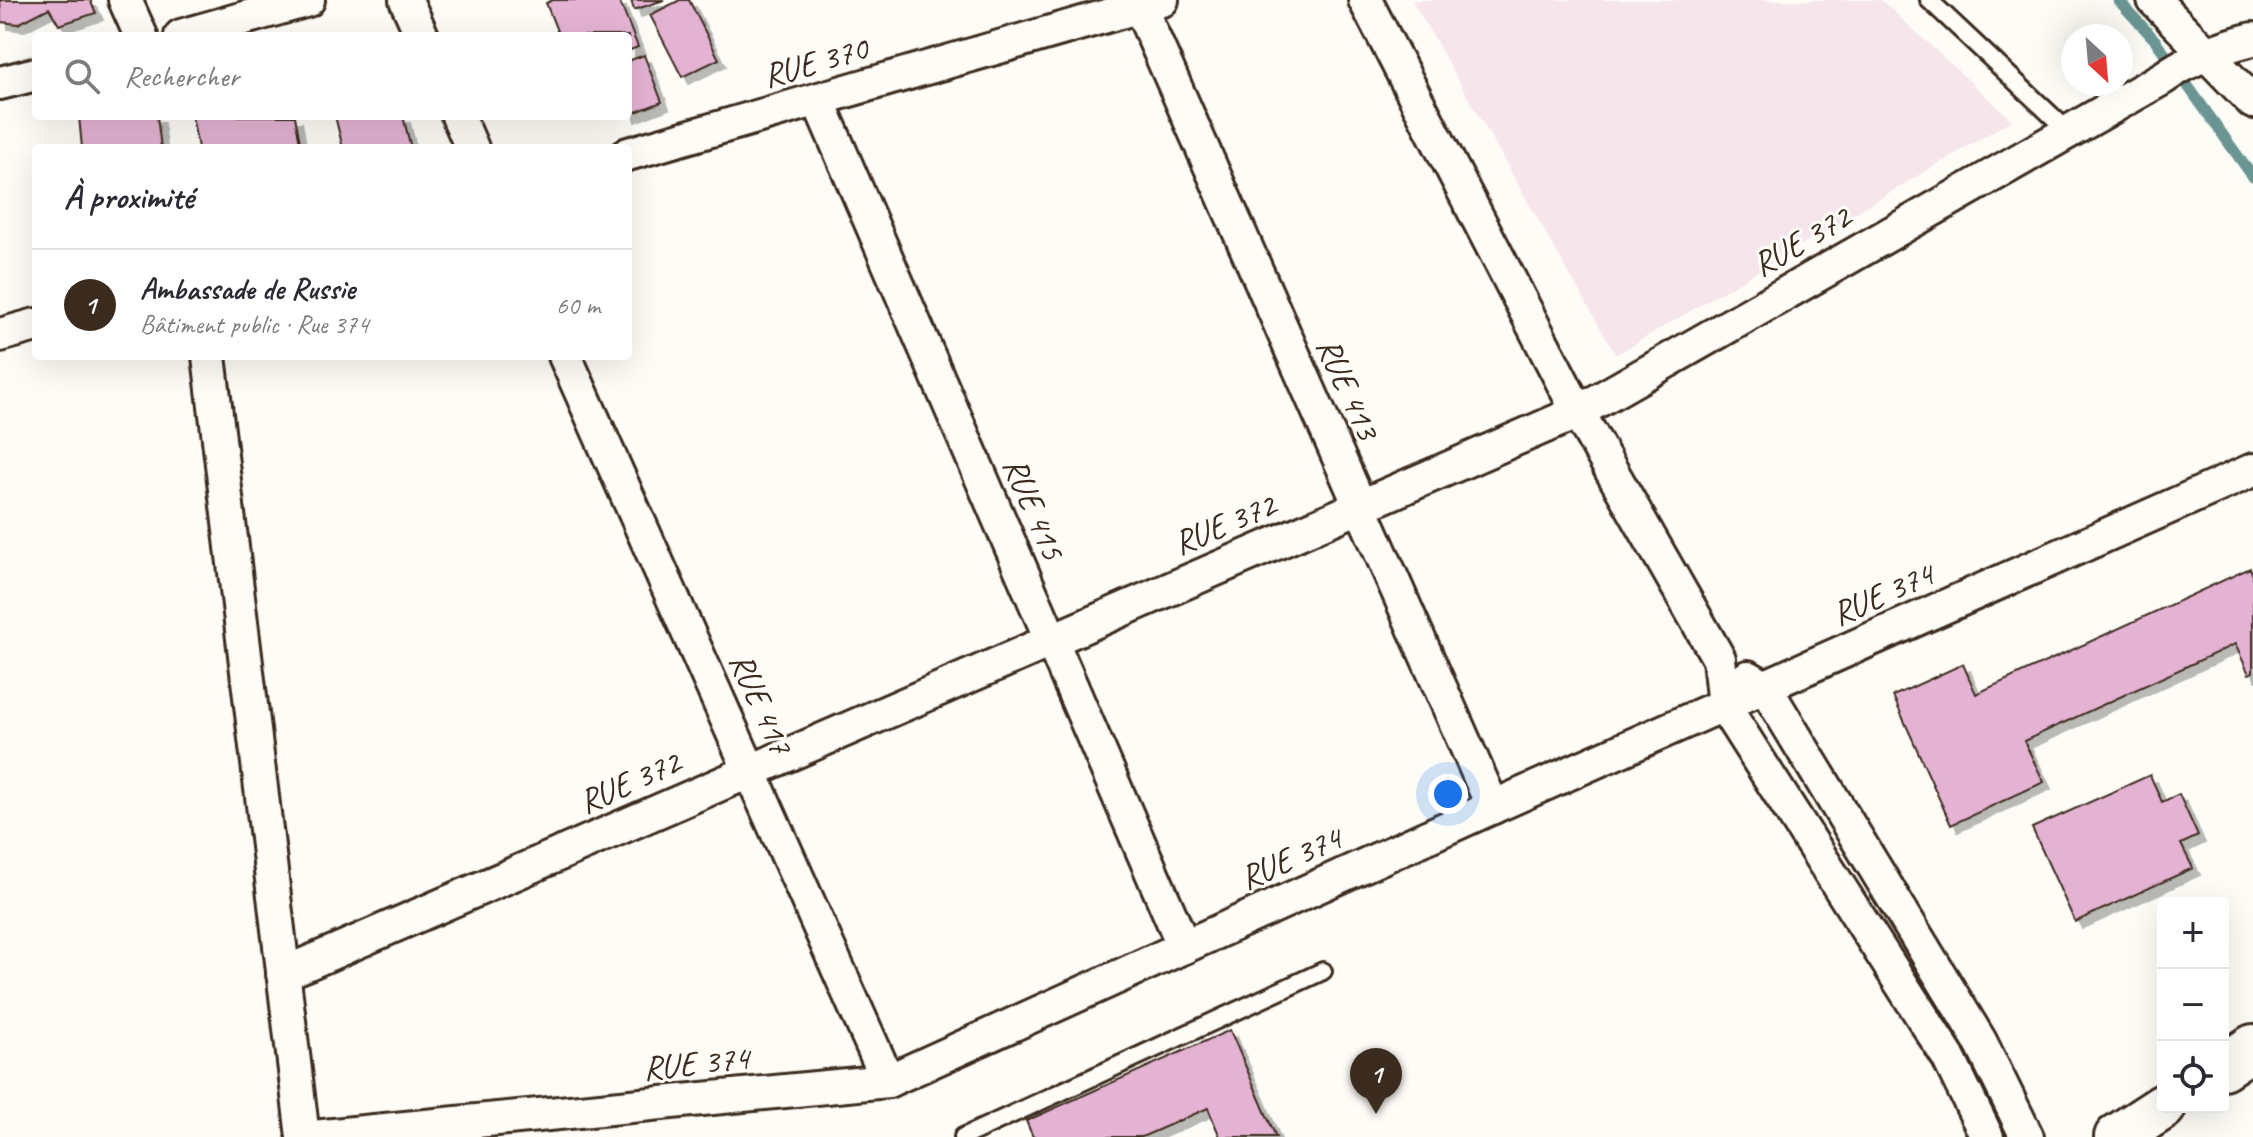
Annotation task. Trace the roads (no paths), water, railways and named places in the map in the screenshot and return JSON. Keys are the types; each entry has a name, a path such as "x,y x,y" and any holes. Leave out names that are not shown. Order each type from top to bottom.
{"street":[{"path":"125,0 139,32"},
{"path":"195,32 308,0"},
{"path":"406,0 420,32"},
{"path":"1365,0 1578,412 1719,659 1724,706 1948,1057 1987,1137"},
{"path":"2154,0 2185,64 2253,102"},
{"name":"RUE 370","path":"632,153 1146,2"},
{"name":"RUE 413","path":"1146,2 1360,506 1493,807"},
{"name":"RUE 372","path":"283,974 1578,412 2185,64 2253,39"},
{"path":"0,83 32,75"},
{"name":"RUE 415","path":"818,100 1184,947"},
{"path":"460,120 470,144"},
{"path":"0,335 32,326"},
{"path":"209,360 303,1137"},
{"name":"RUE 417","path":"567,360 888,1081"},
{"name":"RUE 374","path":"313,1137 888,1081 1493,807 2253,470"},
{"path":"1719,659 1765,687 1980,1041 2027,1137"},
{"path":"2229,1063 2253,1047"},
{"path":"2117,1137 2157,1111"}],"lane":[{"path":"1929,0 2069,132"},
{"path":"963,1137 1323,971"}],"waterway":[{"path":"2118,0 2155,40 2253,177"}],"place":[{"name":"Ambassade de Russie","path":"1376,1114"}]}
